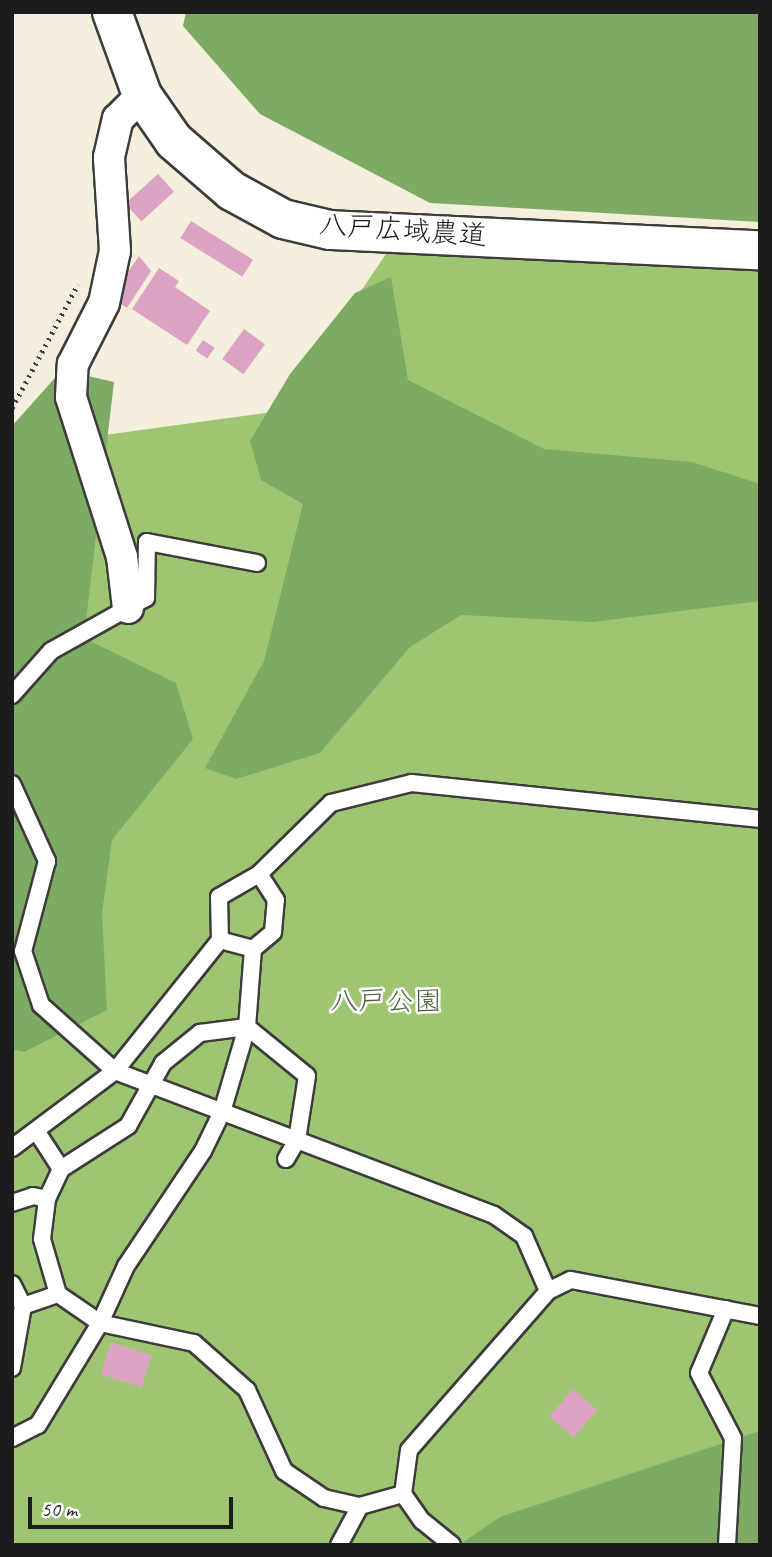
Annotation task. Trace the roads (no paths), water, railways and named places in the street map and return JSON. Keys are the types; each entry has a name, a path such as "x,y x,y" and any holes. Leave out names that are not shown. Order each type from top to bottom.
{"street":[{"name":"八戸広域農道","path":"112,12 142,95 174,141 232,191 283,219 330,230 760,250"},
{"path":"128,608 122,557 72,397 73,364 104,303 115,251 109,157 118,119 142,95"}],"lane":[{"path":"12,695 51,651 146,598 147,542 257,563"},
{"path":"12,1148 37,1132 114,1071 220,940 219,897 259,874 331,803 412,783 760,819"},
{"path":"12,784 47,860 23,951 41,1005 114,1071 494,1215 524,1236 548,1291"},
{"path":"12,1438 38,1425 100,1323 126,1266 203,1151 222,1112 247,1027 253,949 273,933 276,900 259,874"},
{"path":"220,940 253,949"},
{"path":"286,1159 297,1140 307,1076 247,1027 200,1033 163,1063 148,1083 128,1126 61,1169 47,1199 43,1239 58,1294 100,1323 194,1343 247,1390 284,1471 324,1499 360,1506 402,1494"},
{"path":"37,1132 61,1169"},
{"path":"12,1203 33,1196 47,1199"},
{"path":"452,1545 422,1521 402,1494 409,1451 548,1291 570,1280 760,1316"},
{"path":"12,1284 23,1306 12,1368"},
{"path":"23,1306 58,1294"},
{"path":"726,1309 699,1373 733,1438 727,1545"},
{"path":"339,1545 360,1506"}],"park label":[{"name":"八戸公園","path":"386,1001"}]}
